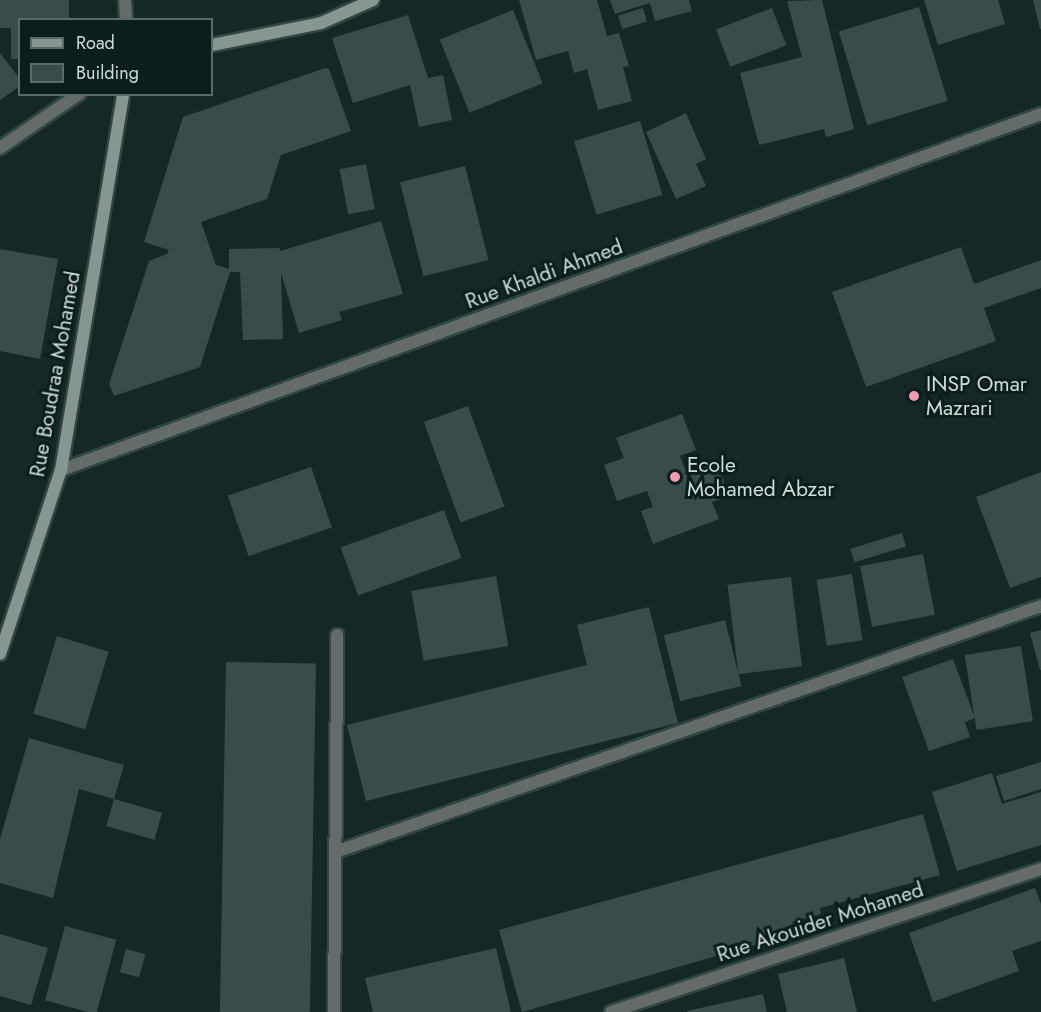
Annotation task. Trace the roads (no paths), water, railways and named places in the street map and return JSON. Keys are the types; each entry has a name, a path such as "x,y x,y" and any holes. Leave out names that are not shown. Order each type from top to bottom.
{"street":[{"path":"124,0 126,18"},
{"path":"213,45 321,23 373,0"},
{"path":"0,148 76,96"},
{"name":"Rue Boudraa Mohamed","path":"0,654 61,470 123,96"},
{"name":"Rue Khaldi Ahmed","path":"61,470 1041,114"},
{"path":"338,851 1041,606"},
{"path":"334,1012 338,851 337,635"},
{"name":"Rue Akouider Mohamed","path":"611,1012 1041,869"}],"place":[{"name":"INSP Omar Mazrari","path":"914,396"},
{"name":"Ecole Mohamed Abzar","path":"675,477"}]}
